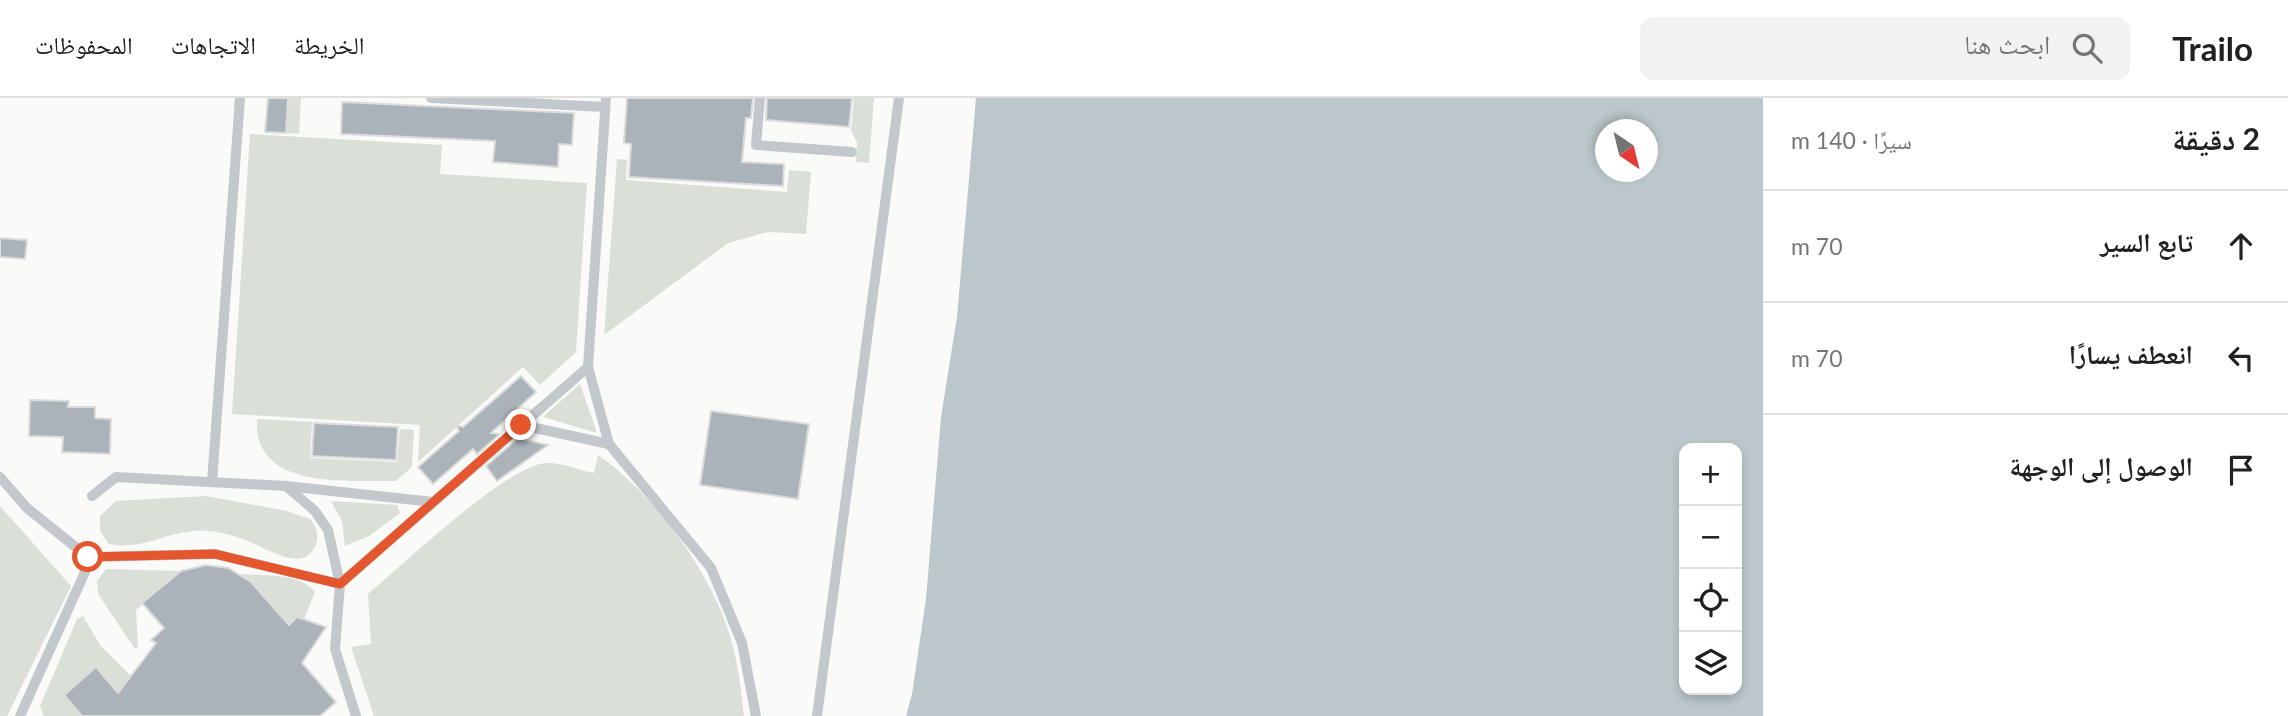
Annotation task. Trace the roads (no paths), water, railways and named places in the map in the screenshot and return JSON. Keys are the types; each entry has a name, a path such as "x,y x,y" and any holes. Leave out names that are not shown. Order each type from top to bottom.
{"lane":[{"path":"212,482 240,98"},
{"path":"431,98 606,102 588,367 609,444 711,568 742,643 756,716"},
{"path":"760,98 756,145 852,152"},
{"path":"817,716 899,98"},
{"path":"340,584 588,367"},
{"path":"521,425 609,444"},
{"path":"0,477 27,508 88,557 215,554 340,584"},
{"path":"92,496 116,477 286,486 433,502"},
{"path":"286,486 315,511 328,530 340,584 335,649 356,716"},
{"path":"20,716 85,572 88,557"}]}
